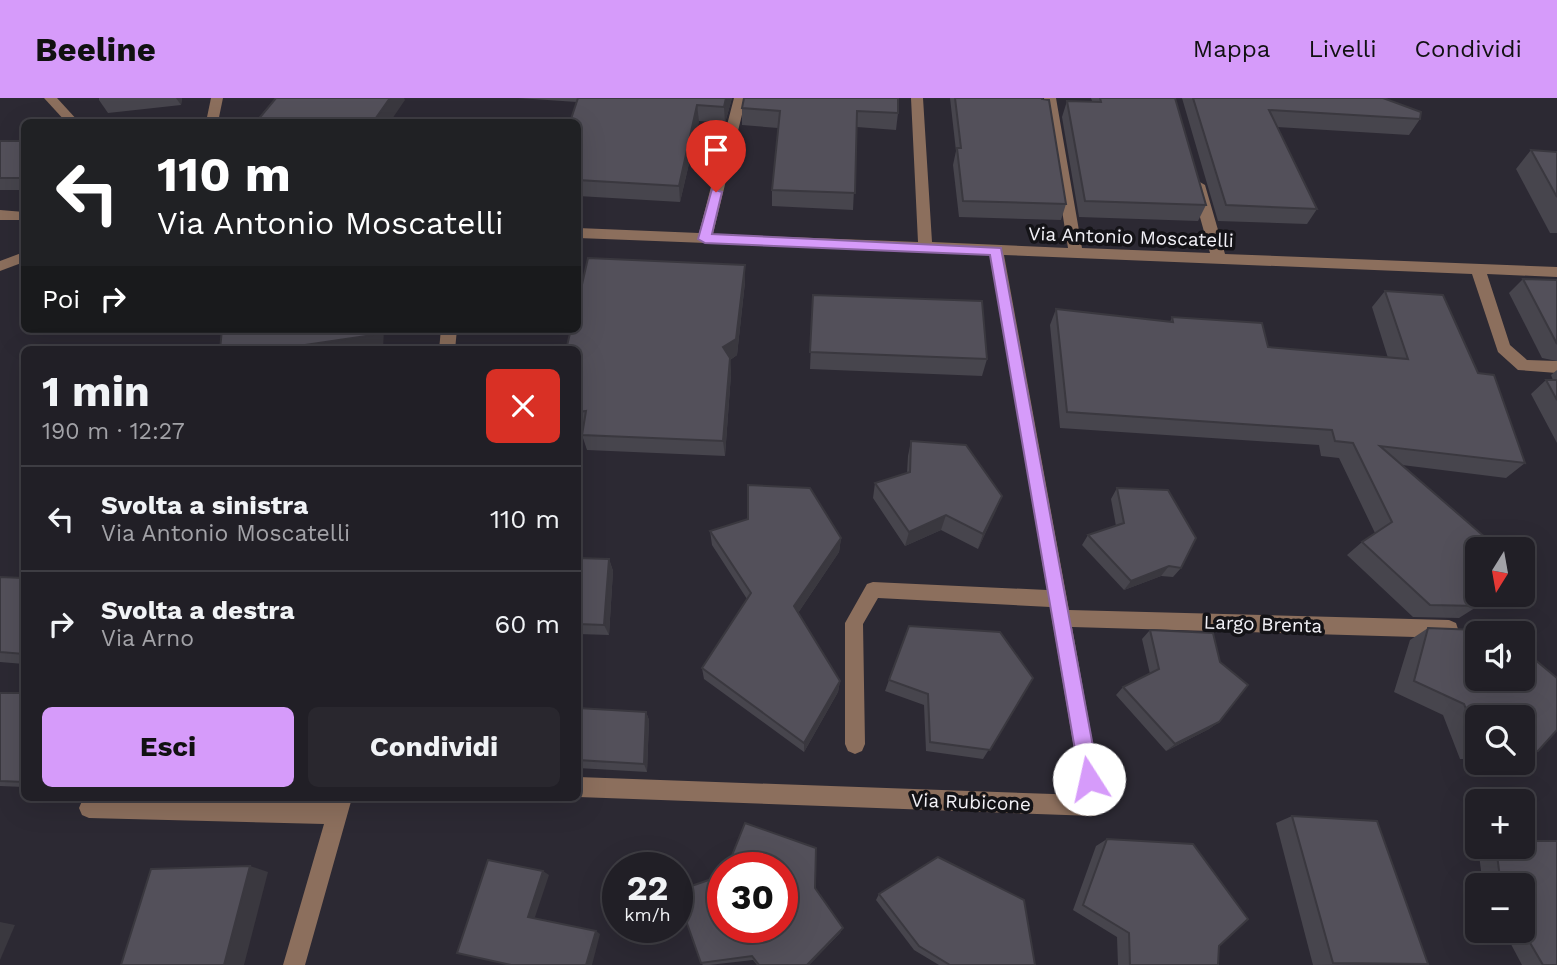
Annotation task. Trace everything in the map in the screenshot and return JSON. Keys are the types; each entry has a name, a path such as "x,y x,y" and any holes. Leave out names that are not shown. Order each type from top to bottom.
{"street":[{"path":"50,98 71,119"},
{"path":"213,119 217,98"},
{"path":"705,239 740,98"},
{"path":"918,98 925,248"},
{"path":"1050,98 1076,254"},
{"path":"1192,165 1219,260"},
{"path":"0,215 21,216"},
{"name":"Via Antonio Moscatelli","path":"581,233 1557,272"},
{"name":"Via Rubicone","path":"581,788 1094,806 996,251"},
{"path":"0,266 21,258"},
{"path":"1478,270 1503,348 1522,366 1557,367"},
{"name":"Largo Brenta","path":"855,744 854,624 873,590 1059,608 1465,630"},
{"path":"89,808 339,806 294,965"}],"building":[{"path":"276,98 390,98 375,119 258,119"},
{"path":"578,98 726,98 724,107 697,105 679,186 581,180 581,119 571,119"},
{"path":"744,98 898,98 898,113 857,111 855,193 772,190 780,111 742,108"},
{"path":"955,98 1049,100 1066,204 963,201 957,148 961,148"},
{"path":"1100,98 1175,98 1206,205 1085,201 1067,101 1101,102"},
{"path":"1193,98 1383,98 1421,112 1420,119 1269,110 1317,209 1226,205"},
{"path":"0,141 21,141 21,178 0,178"},
{"path":"1531,150 1557,152 1557,197"},
{"path":"588,258 745,265 736,339 723,347 730,358 723,441 582,435 586,411 581,412 581,346 567,346 570,333 581,333 581,289"},
{"path":"1523,279 1557,280 1557,344"},
{"path":"1385,291 1443,295 1478,373 1494,375 1525,463 1380,446 1485,537 1465,537 1465,606 1430,605 1362,542 1392,522 1353,443 1335,441 1332,430 1067,412 1056,309 1173,322 1172,317 1262,323 1268,347 1408,359"},
{"path":"813,295 982,301 987,359 810,352"},
{"path":"222,333 373,333 298,346 220,346"},
{"path":"1546,380 1557,380 1557,400"},
{"path":"911,441 966,445 1002,496 983,534 946,515 909,532 875,483 910,472"},
{"path":"748,485 810,488 841,538 794,606 840,681 804,743 702,668 751,593 710,531 748,519"},
{"path":"1117,488 1168,490 1196,538 1181,568 1169,566 1131,581 1088,535 1124,523"},
{"path":"581,558 609,559 604,625 581,624"},
{"path":"0,577 21,578 21,654 0,652"},
{"path":"909,626 1000,632 1033,678 990,750 930,742 928,694 889,680"},
{"path":"1428,628 1465,630 1465,691 1535,691 1535,660 1557,678 1557,730 1538,751 1535,751 1535,705 1465,707 1414,681"},
{"path":"1150,630 1213,633 1220,662 1248,685 1219,722 1175,744 1123,687 1159,669"},
{"path":"0,693 21,693 21,782 0,781"},
{"path":"581,708 646,712 644,764 581,760"},
{"path":"1292,816 1377,821 1428,964 1333,963"},
{"path":"745,823 816,848 815,888 843,928 807,965 759,965 752,956 701,963 693,940 693,885 707,881 707,943 798,943 798,852 733,852"},
{"path":"1107,839 1193,844 1248,919 1219,946 1218,965 1130,965 1129,933 1083,905"},
{"path":"1535,841 1557,841 1557,965 1543,965 1530,943 1535,943 1535,873 1499,873 1498,859 1535,859"},
{"path":"938,857 1024,900 1035,965 950,965 919,946 879,894"},
{"path":"488,860 543,871 528,917 596,931 586,965 511,965 457,953"},
{"path":"250,866 224,965 121,965 151,869"}],"route":[{"path":"716,192 705,239 996,251 1089,779"}]}
